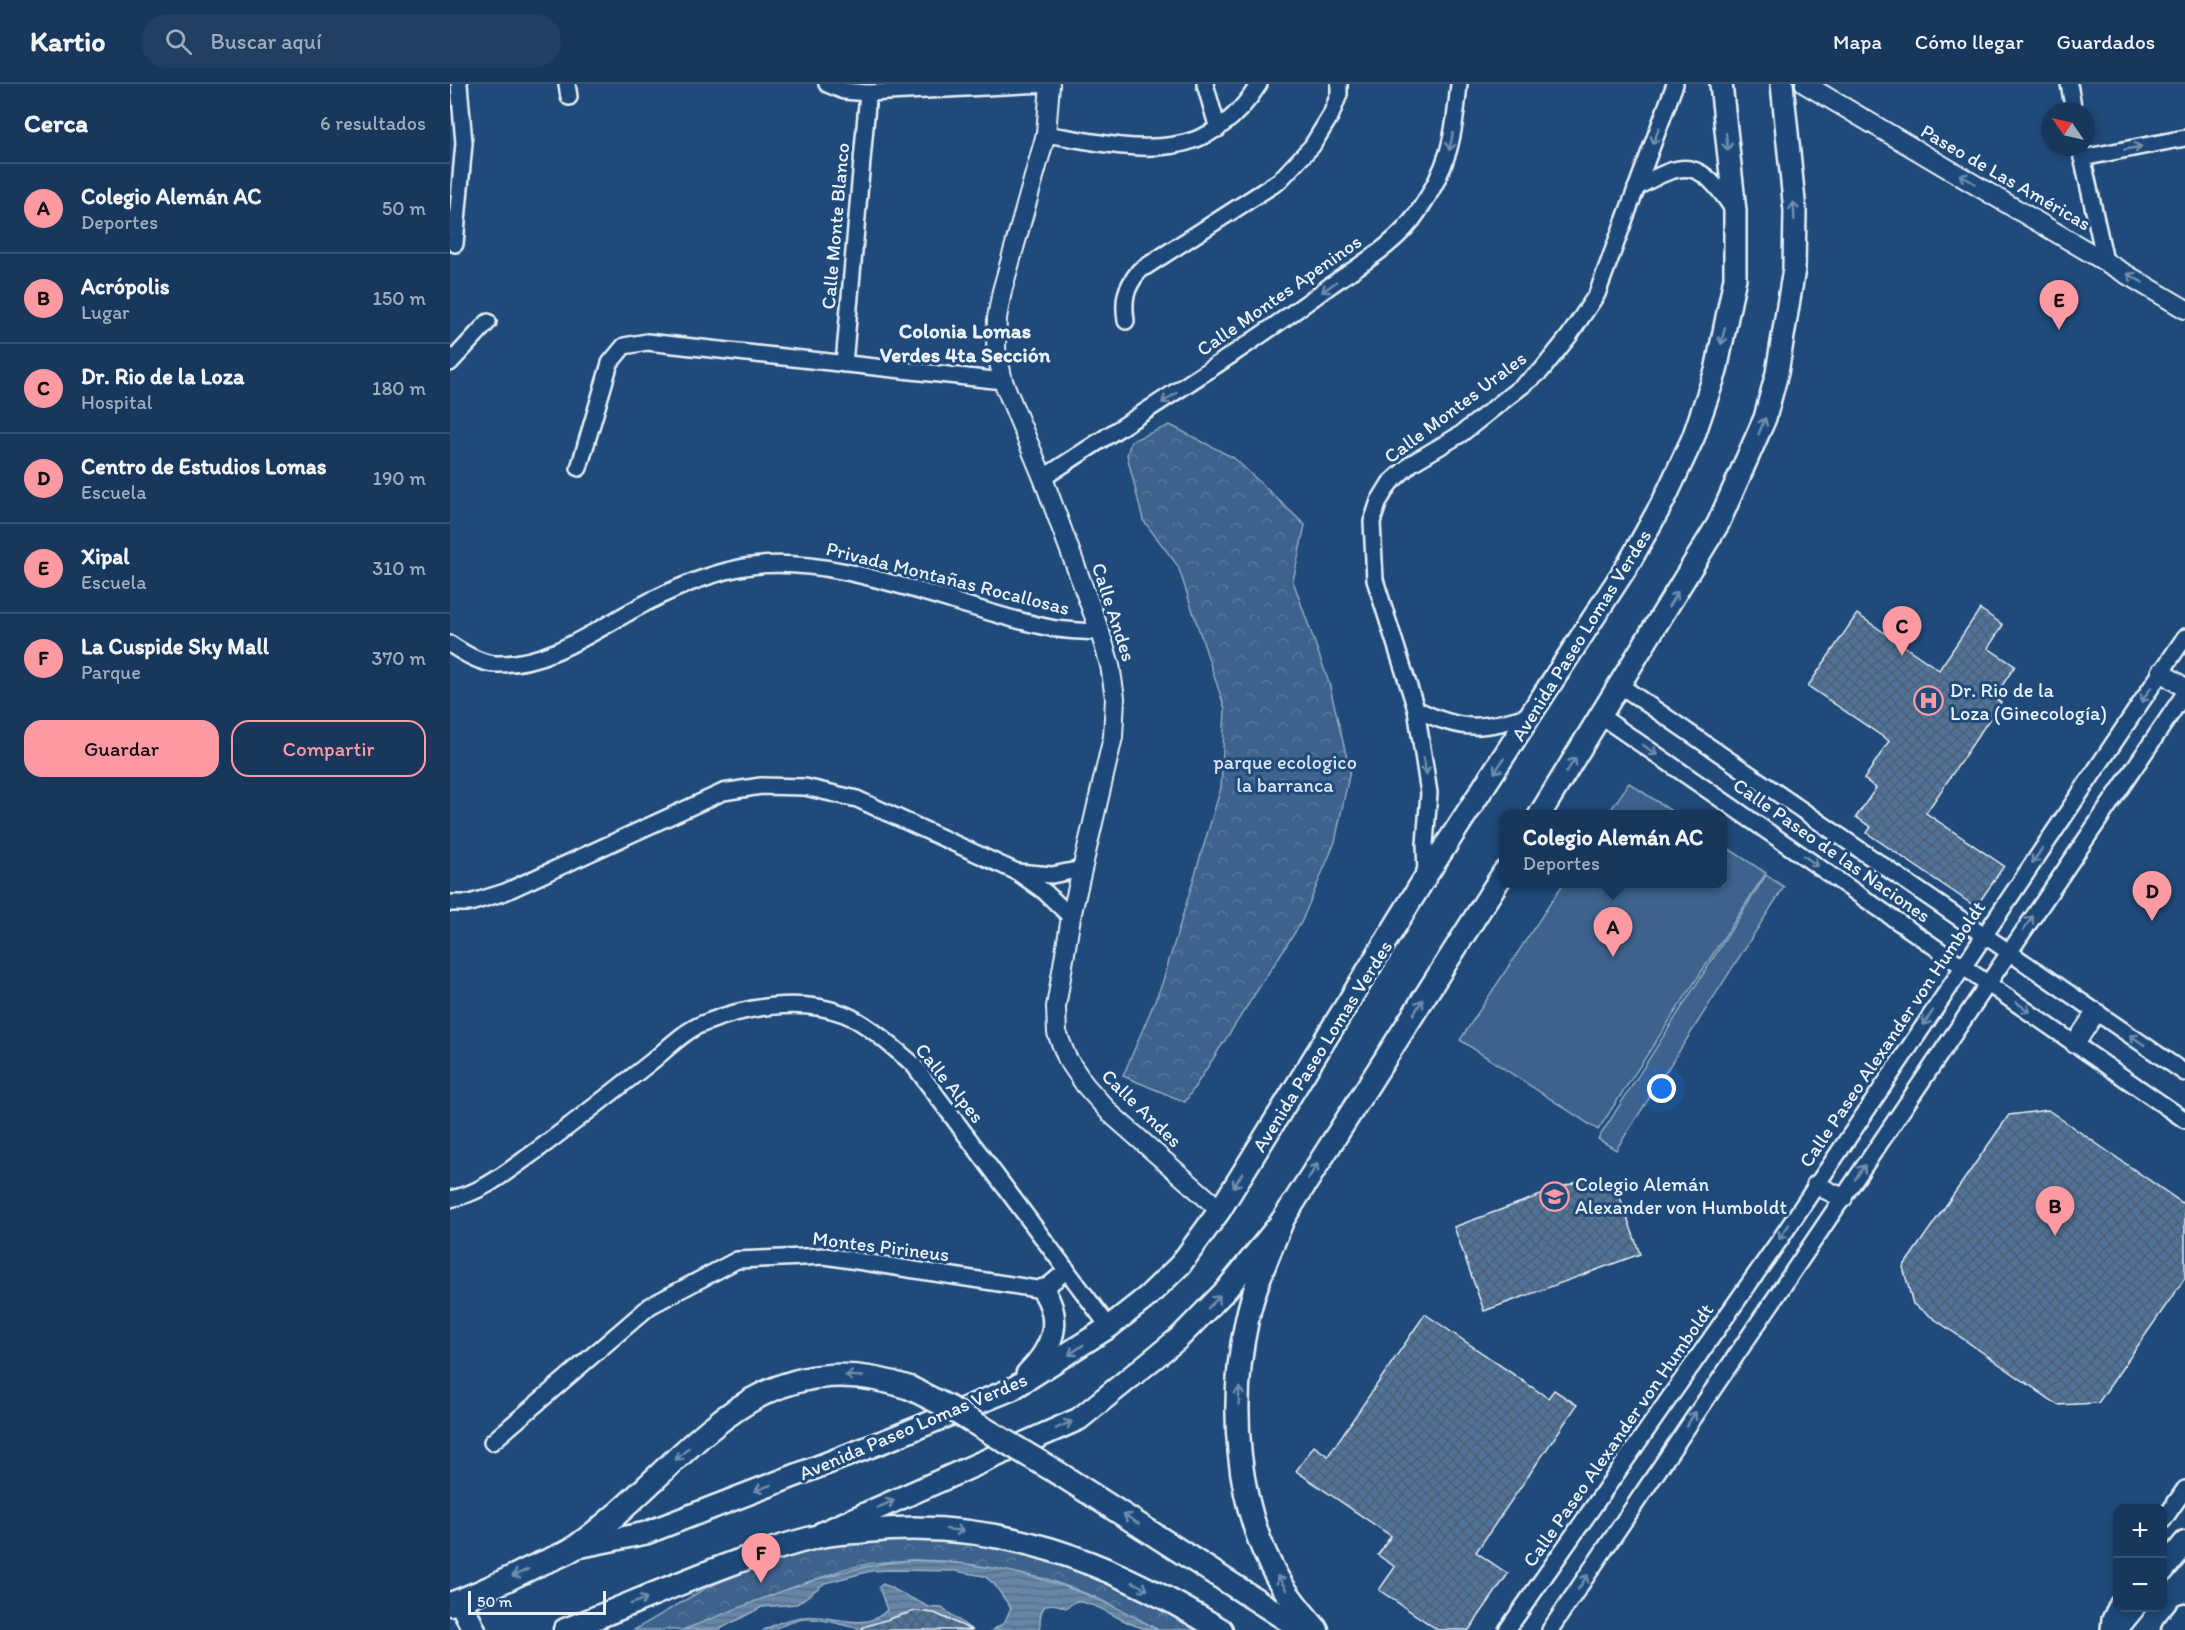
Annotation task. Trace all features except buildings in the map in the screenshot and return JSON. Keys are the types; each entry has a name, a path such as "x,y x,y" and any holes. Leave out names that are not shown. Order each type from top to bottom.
{"main road":[{"name":"Avenida Paseo Lomas Verdes","path":"455,1603 573,1548 646,1533 896,1437 1012,1389 1109,1327 1180,1265 1220,1210 1426,876 1534,714 1629,563 1664,500 1693,438 1716,371 1735,278 1735,211 1721,84"},
{"path":"1543,810 1602,717 1718,524 1766,418 1777,373 1794,269 1795,211 1782,84"},
{"path":"565,1630 710,1573 813,1537 1078,1419 1179,1338 1226,1290 1282,1221 1499,878"},
{"path":"1282,1221 1247,1319 1238,1397 1239,1435 1246,1491 1261,1542 1278,1578 1317,1630"},
{"path":"1012,1389 1038,1363 1049,1345 1055,1320 1051,1302 1043,1290"},
{"path":"573,1548 703,1434 740,1406 781,1385 820,1376 854,1375 882,1378 910,1388 948,1407 1058,1473 1304,1630"},
{"path":"813,1537 916,1528 953,1529 1012,1538 1080,1558 1127,1579 1221,1630"},
{"path":"2167,1566 2185,1543"},
{"path":"455,1603 474,1630"},
{"path":"2115,1630 2130,1612"},
{"path":"2173,1630 2185,1615"}],"street":[{"path":"455,244 464,143 459,84"},
{"path":"827,84 844,91 868,93 1045,84"},
{"name":"Calle Andes","path":"1050,84 1046,134 997,318 996,349 1003,381 1043,478 1100,632 1110,665 1115,698 1113,736 1071,917 1056,1007 1057,1033 1067,1058 1085,1084 1111,1114 1220,1210"},
{"path":"1205,84 1218,129"},
{"path":"1046,134 1123,147 1158,149 1199,140 1218,129 1248,101 1259,84"},
{"path":"1126,321 1123,299 1127,286 1139,271 1279,181 1312,146 1331,115 1339,94 1339,84"},
{"name":"Calle Montes Apeninos","path":"1043,478 1121,430 1294,313 1391,242 1417,214 1447,162 1455,124 1459,84"},
{"name":"Calle Montes Urales","path":"1426,876 1425,844 1429,793 1416,709 1375,580 1372,522 1378,501 1390,483 1412,463 1461,434 1541,371 1569,336 1597,294 1676,84"},
{"name":"Paseo de Las Américas","path":"1805,84 2185,309"},
{"path":"2069,84 2072,102"},
{"name":"Calle Monte Blanco","path":"844,364 868,93"},
{"path":"2095,151 2185,138"},
{"path":"2082,156 2105,261"},
{"path":"1636,188 1676,168 1693,170 1714,182 1735,211"},
{"path":"450,363 488,322"},
{"path":"579,468 610,363 624,346 647,342 1003,381"},
{"name":"Privada Montañas Rocallosas","path":"450,644 469,656 494,664 523,661 567,646 654,599 697,581 740,568 791,565 831,568 1047,627 1100,632"},
{"name":"Calle Paseo Alexander von Humboldt","path":"1507,1630 1816,1185 2185,636"},
{"path":"2161,672 2185,688"},
{"name":"Calle Paseo de las Naciones","path":"1621,686 2185,1073"},
{"path":"1550,1630 2185,693"},
{"path":"1416,709 1444,723 1471,728 1500,724 1534,714"},
{"name":"Calle Paseo de las Naciones","path":"1602,717 2185,1120"},
{"path":"450,903 470,903 505,892 723,792 761,786 805,787 857,799 1017,872 1045,892 1071,917"},
{"path":"1017,872 1052,875 1082,869"},
{"name":"Calle Alpes","path":"450,1199 467,1196 501,1176 572,1125 699,1024 778,1005 811,1007 844,1014 878,1036 913,1064 1109,1327"},
{"path":"2075,1044 2096,1012"},
{"path":"1816,1185 1843,1198"},
{"name":"Montes Pirineus","path":"492,1442 650,1306 737,1260 825,1256 1043,1290"},
{"path":"1043,1290 1067,1270"},
{"path":"2167,1516 2185,1489"},
{"path":"2109,1630 2113,1612"}],"green space":[{"name":"parque ecologico la barranca","path":"1170,425 1234,458 1305,525 1293,581 1329,683 1350,771 1335,842 1301,923 1185,1102 1123,1076 1162,984 1221,788 1225,709 1178,566 1143,520 1127,455 1131,441"},
{"path":"1629,783 1670,810 1611,810"},
{"path":"1727,848 1766,873 1598,1130 1460,1040 1560,888 1727,888"},
{"path":"1766,875 1784,887 1616,1150 1598,1139"},
{"path":"870,1539 994,1546 1043,1556 1084,1569 1203,1630 1158,1630 1093,1596 1047,1579 944,1561 912,1560 873,1563 844,1569 683,1630 634,1630 706,1588 812,1544"}],"shaded area":[{"path":"912,1560 977,1565 1040,1579 1100,1600 1158,1630 1137,1626 1097,1607 1076,1601 1066,1608 1052,1604 1044,1607 1040,1616 1040,1630 993,1630 1004,1623 1011,1608 994,1584 984,1576 955,1571 890,1570 871,1571 825,1583 797,1604 762,1607 720,1629 683,1630 823,1577 881,1564"},
{"path":"883,1584 929,1607 942,1608 972,1630 965,1630 948,1618 928,1612 919,1612 889,1619 874,1630 807,1619 764,1630 783,1621 804,1617 855,1622 872,1620 887,1610 879,1587"}],"place":[{"name":"Xipal","path":"2059,330"},
{"name":"Dr. Rio de la Loza","path":"1902,656"},
{"name":"Dr. Rio de la Loza (Ginecología)","path":"1929,701"},
{"name":"Centro de Estudios Lomas","path":"2152,921"},
{"name":"Colegio Alemán AC","path":"1613,957"},
{"name":"Colegio Alemán Alexander von Humboldt","path":"1554,1196"},
{"name":"Acrópolis","path":"2055,1236"},
{"name":"La Cuspide Sky Mall","path":"761,1583"}],"district":[{"name":"Colonia Lomas Verdes 4ta Sección","path":"965,342"}]}
